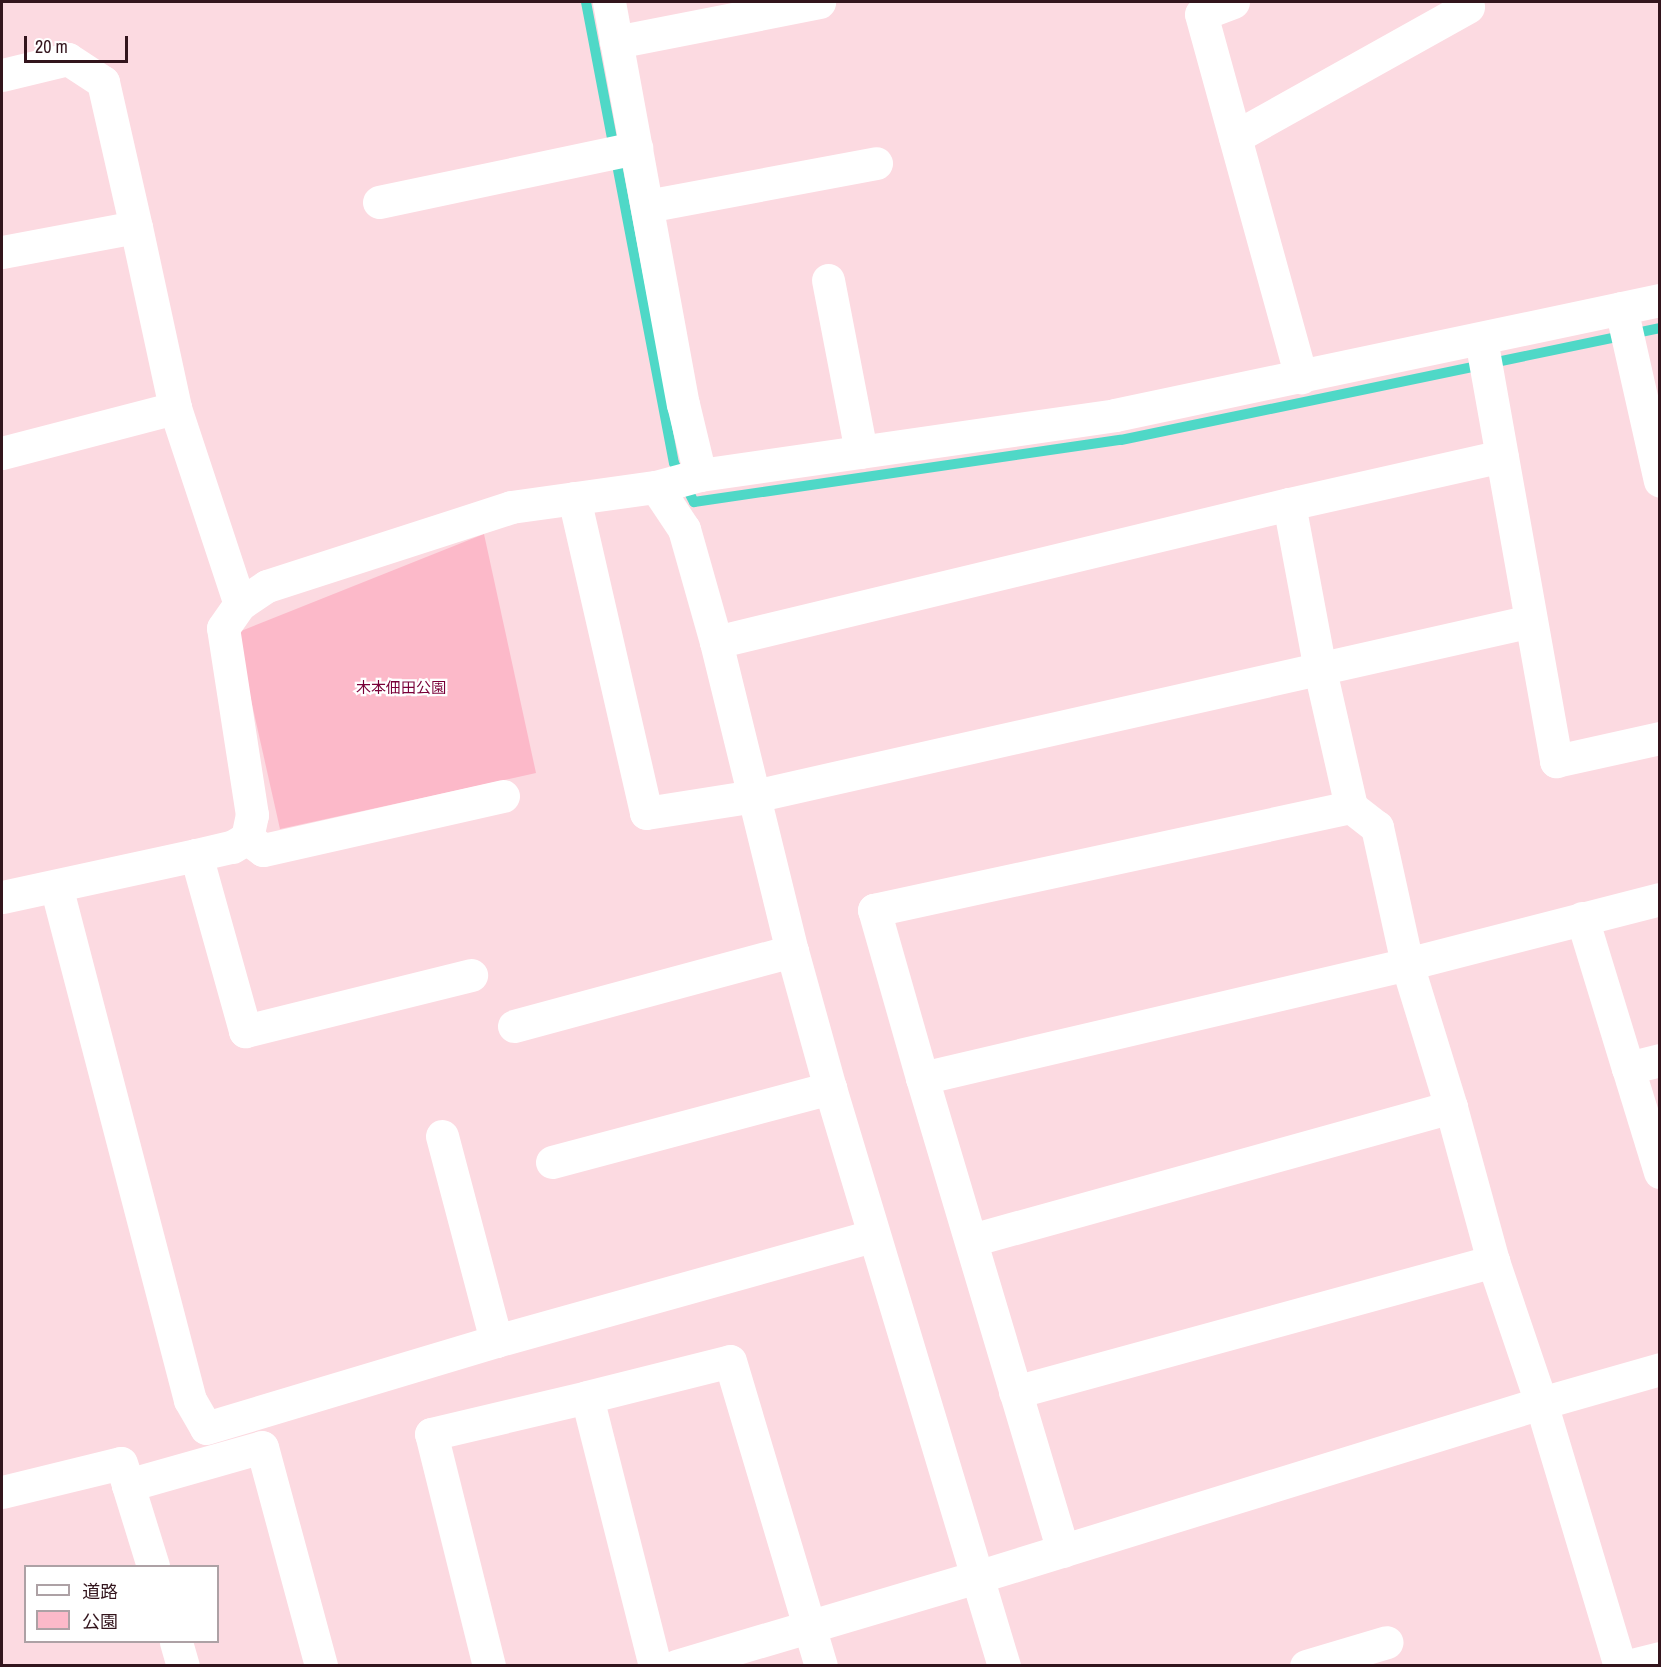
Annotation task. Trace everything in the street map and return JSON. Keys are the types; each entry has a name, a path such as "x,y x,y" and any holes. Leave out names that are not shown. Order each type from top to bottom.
{"street":[{"path":"609,2 616,42 616,152 647,206 683,404 678,481 684,529 716,642 792,951 830,1088 1004,1665"},
{"path":"616,42 819,2"},
{"path":"1233,2 1199,8 1301,377"},
{"path":"1235,137 1468,7"},
{"path":"2,75 68,59 103,82 175,408 240,604"},
{"path":"379,202 616,152"},
{"path":"647,206 876,163"},
{"path":"2,252 136,226"},
{"path":"828,280 861,452"},
{"path":"2,897 232,847 247,838 252,815 223,628 240,604 267,586 511,507 861,452 1115,416 1301,377 1482,345 1623,315 1659,300"},
{"path":"1623,315 1659,481"},
{"path":"1482,345 1556,761 1659,738"},
{"path":"2,453 175,408"},
{"path":"716,642 1289,504 1502,456"},
{"path":"574,498 646,813 754,796 1531,621"},
{"path":"1289,504 1320,670 1351,807 1377,827 1407,964 1451,1107 1493,1260 1541,1403 1620,1665"},
{"path":"247,838 263,850 503,796"},
{"path":"1063,1551 874,910 1351,807"},
{"path":"196,855 244,1030 471,975"},
{"path":"56,886 190,1400 206,1428 496,1341 873,1236"},
{"path":"922,1078 1407,964 1659,899"},
{"path":"1582,918 1659,1172"},
{"path":"514,1026 792,951"},
{"path":"1628,1068 1659,1060"},
{"path":"552,1162 830,1088"},
{"path":"971,1240 1451,1107"},
{"path":"442,1136 496,1341"},
{"path":"1015,1392 1493,1260"},
{"path":"489,1665 431,1434 730,1361 812,1626 821,1665"},
{"path":"676,1665 977,1577 1541,1403 1659,1369"},
{"path":"587,1397 655,1665"},
{"path":"128,1485 262,1448 321,1665"},
{"path":"2,1492 121,1463 153,1565"},
{"path":"1306,1665 1387,1642"},
{"path":"177,1643 183,1665"},
{"path":"1628,1665 1659,1658"}],"green space":[{"name":"木本佃田公園","path":"484,534 536,773 280,829 236,633"}],"waterway":[{"path":"586,2 674,463 694,502 1121,440 1660,328"}]}
